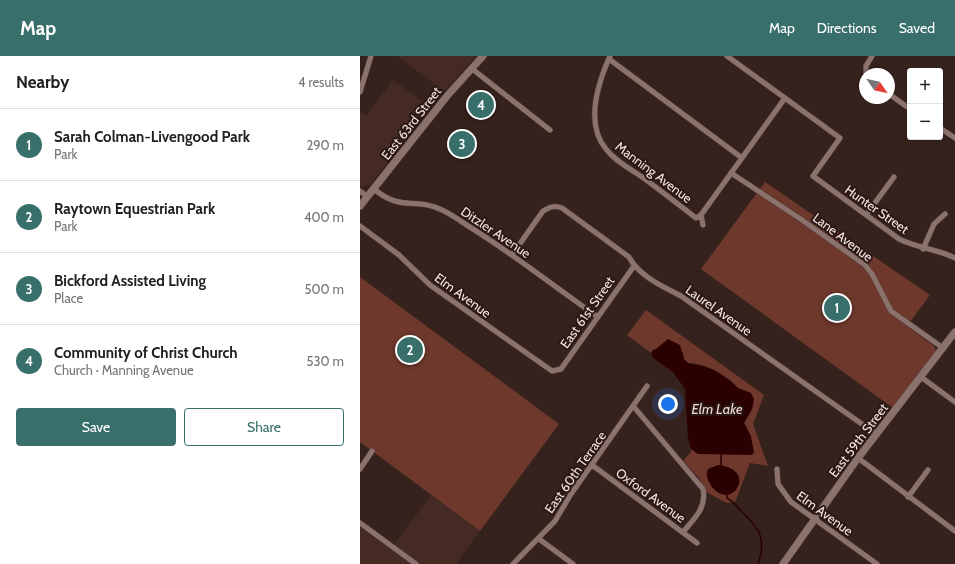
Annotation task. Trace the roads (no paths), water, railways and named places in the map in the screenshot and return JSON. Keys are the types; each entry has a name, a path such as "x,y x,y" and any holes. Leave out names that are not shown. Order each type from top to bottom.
{"street":[{"path":"360,92 371,56"},
{"name":"East 63rd Street","path":"360,206 447,96 483,56"},
{"path":"704,226 701,216 785,98 727,56"},
{"path":"866,68 872,56"},
{"path":"609,58 742,158"},
{"name":"Manning Avenue","path":"609,58 595,109 594,118 598,136 605,149 624,166 696,218 701,216"},
{"path":"471,68 550,130"},
{"name":"Hunter Street","path":"785,98 840,138 813,176 899,239 922,249 939,252 955,258"},
{"path":"895,98 907,107"},
{"path":"943,130 955,138"},
{"name":"Lane Avenue","path":"731,173 865,265 872,274 891,311 943,348"},
{"path":"866,215 894,177"},
{"name":"Ditzler Avenue","path":"374,189 383,197 394,202 426,204 442,209 512,255 598,317"},
{"path":"360,191 368,196"},
{"name":"Laurel Avenue","path":"512,255 543,211 550,207 562,208 629,257 634,266 658,284 681,296 876,434"},
{"path":"922,249 934,224 945,214"},
{"name":"Elm Avenue","path":"360,226 399,255 436,290 552,370 559,370"},
{"name":"East 61st Street","path":"559,370 634,266"},
{"name":"East 59th Street","path":"783,564 858,458 955,332"},
{"path":"921,377 955,402"},
{"name":"East 60th Terrace","path":"513,564 555,521 647,386"},
{"path":"634,407 703,489 705,497 703,506 683,532"},
{"path":"360,469 372,451"},
{"path":"858,458 955,531"},
{"name":"Oxford Avenue","path":"592,465 697,543"},
{"name":"Elm Avenue","path":"777,470 778,484 784,495 791,502 877,564"},
{"path":"908,496 928,470"},
{"path":"360,524 416,564"},
{"path":"539,539 573,564"}],"water":[{"name":"Elm Lake","path":"668,339 680,345 684,359 688,363 714,370 731,381 738,388 751,393 754,399 752,409 744,423 751,436 754,453 751,455 698,454 691,449 688,439 685,389 673,372 653,358 651,353"},
{"path":"718,465 730,468 737,474 739,480 738,487 727,495 720,493 712,487 707,476 708,469"}],"waterway":[{"path":"721,455 721,465"},
{"path":"727,495 727,498 735,504 753,523 760,534 762,547 758,564"}],"place":[{"name":"Community of Christ Church","path":"481,105"},
{"name":"Bickford Assisted Living","path":"462,144"},
{"name":"Sarah Colman-Livengood Park","path":"837,308"},
{"name":"Raytown Equestrian Park","path":"410,350"}]}
